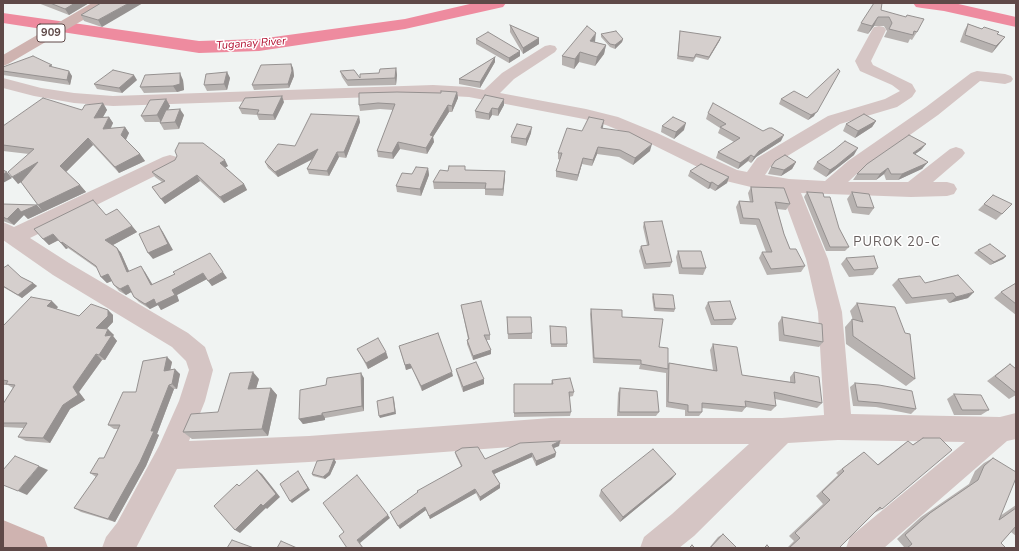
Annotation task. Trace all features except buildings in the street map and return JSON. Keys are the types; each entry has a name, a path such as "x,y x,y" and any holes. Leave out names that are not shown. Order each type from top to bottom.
{"main road":[{"name":"909","path":"3,61 102,3"},
{"path":"3,535 33,548"}],"street":[{"path":"755,180 756,172 764,162 834,120 857,112 892,103 901,98 908,91 906,87 898,82 866,68 863,61 879,30"},
{"path":"487,96 508,76 550,49"},
{"path":"829,188 855,165 932,111 977,76 1005,79"},
{"path":"3,83 40,93 74,98 113,101 451,90 586,114 612,121 680,150 732,176 789,186 911,190 947,189"},
{"path":"911,190 956,153"},
{"path":"8,234 170,161"},
{"path":"789,186 817,259 830,312 836,378 838,427"},
{"path":"8,234 61,269 180,340 196,355 201,370 192,401 169,456 128,534 116,548"},
{"path":"169,456 309,449 551,431 782,431 838,427 1008,428"},
{"path":"861,548 1008,428"},
{"path":"655,548 682,525 782,431"}],"waterway":[{"name":"Tuganay River","path":"3,18 199,47 259,45 405,24 497,3"},
{"name":"Tuganay River","path":"922,3 944,6 1016,22"}],"district":[{"name":"PUROK 20-C","path":"897,243"}]}
